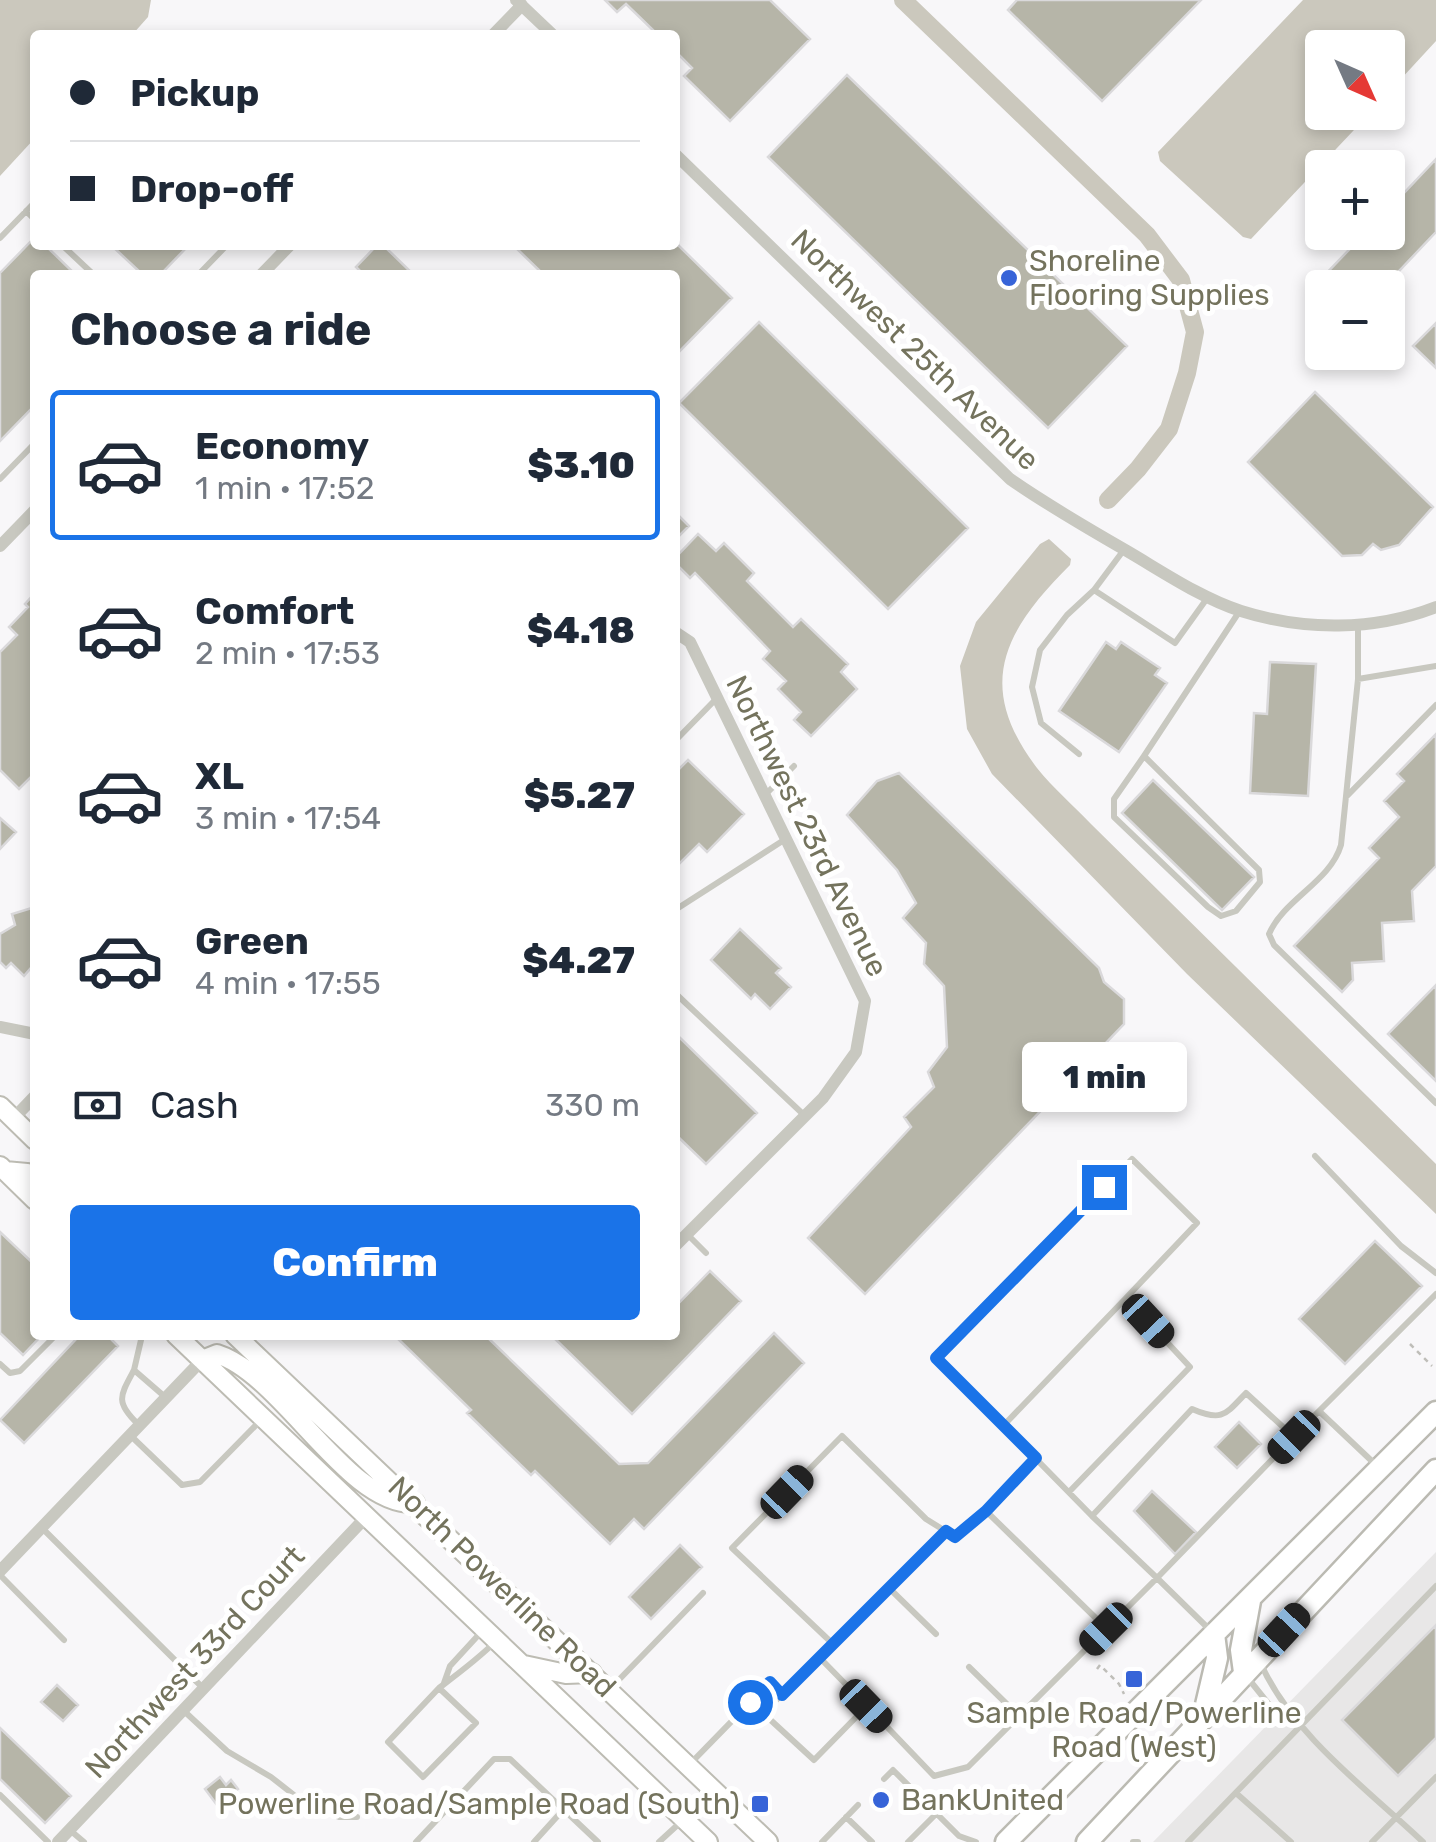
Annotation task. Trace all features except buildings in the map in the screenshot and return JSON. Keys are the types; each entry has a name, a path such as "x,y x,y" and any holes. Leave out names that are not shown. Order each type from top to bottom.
{"main road":[{"path":"7,1113 30,1135"},
{"path":"3,1169 30,1175"},
{"path":"3,1169 30,1195"},
{"name":"North Powerline Road","path":"181,1340 708,1842"},
{"name":"North Powerline Road","path":"240,1340 768,1842"},
{"path":"202,1360 216,1354 248,1369 365,1484 396,1504 415,1503"},
{"path":"1006,1842 1436,1412"},
{"path":"1087,1842 1436,1470"},
{"path":"1251,1598 1241,1650 1251,1665"},
{"path":"1203,1715 1218,1658 1214,1634"},
{"path":"523,1665 566,1674 592,1673"}],"street":[{"path":"497,30 519,2 547,30"},
{"name":"Northwest 25th Avenue","path":"680,159 1010,479 1124,549 1240,611 1303,625 1358,625 1429,610"},
{"path":"266,270 285,250"},
{"path":"0,546 30,515"},
{"name":"Northwest 23rd Avenue","path":"680,635 690,642 864,1000 856,1052 805,1116"},
{"path":"0,1027 30,1033"},
{"path":"7,1113 30,1099"},
{"path":"680,1241 805,1116"},
{"path":"0,1573 202,1360"},
{"name":"Northwest 33rd Court","path":"58,1842 367,1516"}],"lane":[{"path":"0,238 30,207"},
{"path":"26,211 30,215"},
{"path":"67,250 89,270"},
{"path":"203,270 221,250"},
{"path":"0,478 30,447"},
{"path":"1078,754 1041,722 1032,687 1040,650 1067,615 1094,590 1124,549"},
{"path":"1094,590 1175,644 1209,596"},
{"path":"1144,756 1259,870 1260,882 1236,911 1221,916 1208,907 1114,817 1114,800 1240,611"},
{"path":"1358,625 1358,679 1338,855 1274,922 1269,934 1274,946 1436,1104"},
{"path":"1358,679 1436,666"},
{"path":"680,735 716,698"},
{"path":"1346,798 1436,705"},
{"path":"763,796 794,766"},
{"path":"680,907 784,840"},
{"path":"680,998 805,1116"},
{"path":"1315,1156 1401,1246 1436,1273"},
{"path":"1004,1426 1197,1223 1132,1159 936,1358 1092,1516 1214,1634"},
{"path":"687,1234 706,1252"},
{"path":"820,1658 934,1776 968,1767 1436,1294"},
{"path":"1069,1492 1190,1367 1126,1298"},
{"path":"0,1364 10,1373 20,1371 51,1340"},
{"path":"141,1340 134,1370 121,1395 124,1410 134,1430 182,1486 200,1482 263,1418"},
{"path":"134,1370 166,1397"},
{"path":"1092,1516 1192,1410 1212,1418 1226,1414 1246,1393 1294,1437"},
{"path":"1320,1411 1380,1468"},
{"path":"833,1644 732,1548 842,1436 926,1519 955,1537 986,1511 1036,1458"},
{"path":"986,1511 1106,1629"},
{"path":"41,1528 204,1688"},
{"path":"866,1706 814,1760 763,1713 946,1531"},
{"path":"0,1573 64,1640"},
{"path":"1188,1842 1436,1586"},
{"path":"889,1588 936,1634"},
{"path":"609,1690 704,1593"},
{"path":"441,1686 476,1723 423,1776 388,1742 441,1686 450,1666 490,1634"},
{"path":"441,1686 457,1678 490,1634"},
{"path":"1251,1665 1272,1708 1301,1726"},
{"path":"1251,1665 1301,1726 1423,1842"},
{"path":"969,1667 1019,1716"},
{"path":"688,1766 770,1682 782,1695"},
{"path":"184,1710 227,1752 271,1777 308,1806 338,1817 357,1816"},
{"path":"416,1842 494,1759 504,1757 598,1842"},
{"path":"884,1779 892,1770 960,1836 976,1842"},
{"path":"1372,1842 1436,1777"},
{"path":"1236,1793 1291,1842"},
{"path":"0,1796 48,1842"},
{"path":"822,1842 858,1805"},
{"path":"534,1842 564,1810"},
{"path":"908,1842 937,1813"},
{"path":"846,1816 872,1842"},
{"path":"660,1842 684,1819"},
{"path":"70,1830 84,1842"}],"path":[{"path":"1410,1344 1432,1366"},
{"path":"1097,1668 1100,1665 1120,1684 1120,1691 1128,1699"}],"shaded area":[{"path":"0,0 151,0 148,17 136,30 30,30 30,143 0,176"},
{"path":"1303,0 1436,0 1436,41 1405,75 1405,30 1305,30 1305,130 1354,130 1335,150 1305,150 1305,182 1251,239 1243,237 1160,161 1158,152"},
{"path":"1049,539 1071,559 1070,565 1028,613 1005,660 1002,685 1006,711 1018,738 1057,790 1436,1164 1436,1214 1187,974 992,774 967,729 960,666 976,622 1040,544"},
{"path":"1436,1552 1436,1842 1153,1842"}],"waterway":[{"path":"903,0 1147,235 1181,280 1195,332 1169,429 1108,500"}],"place":[{"name":"Shoreline Flooring Supplies","path":"1009,278"},
{"name":"Sample Road/Powerline Road (West)","path":"1134,1679"},
{"name":"BankUnited","path":"881,1800"},
{"name":"Powerline Road/Sample Road (South)","path":"760,1804"}],"route":[{"path":"750,1702 770,1682 782,1695 946,1531 955,1537 986,1511 1036,1458 936,1358 1104,1187"}]}
